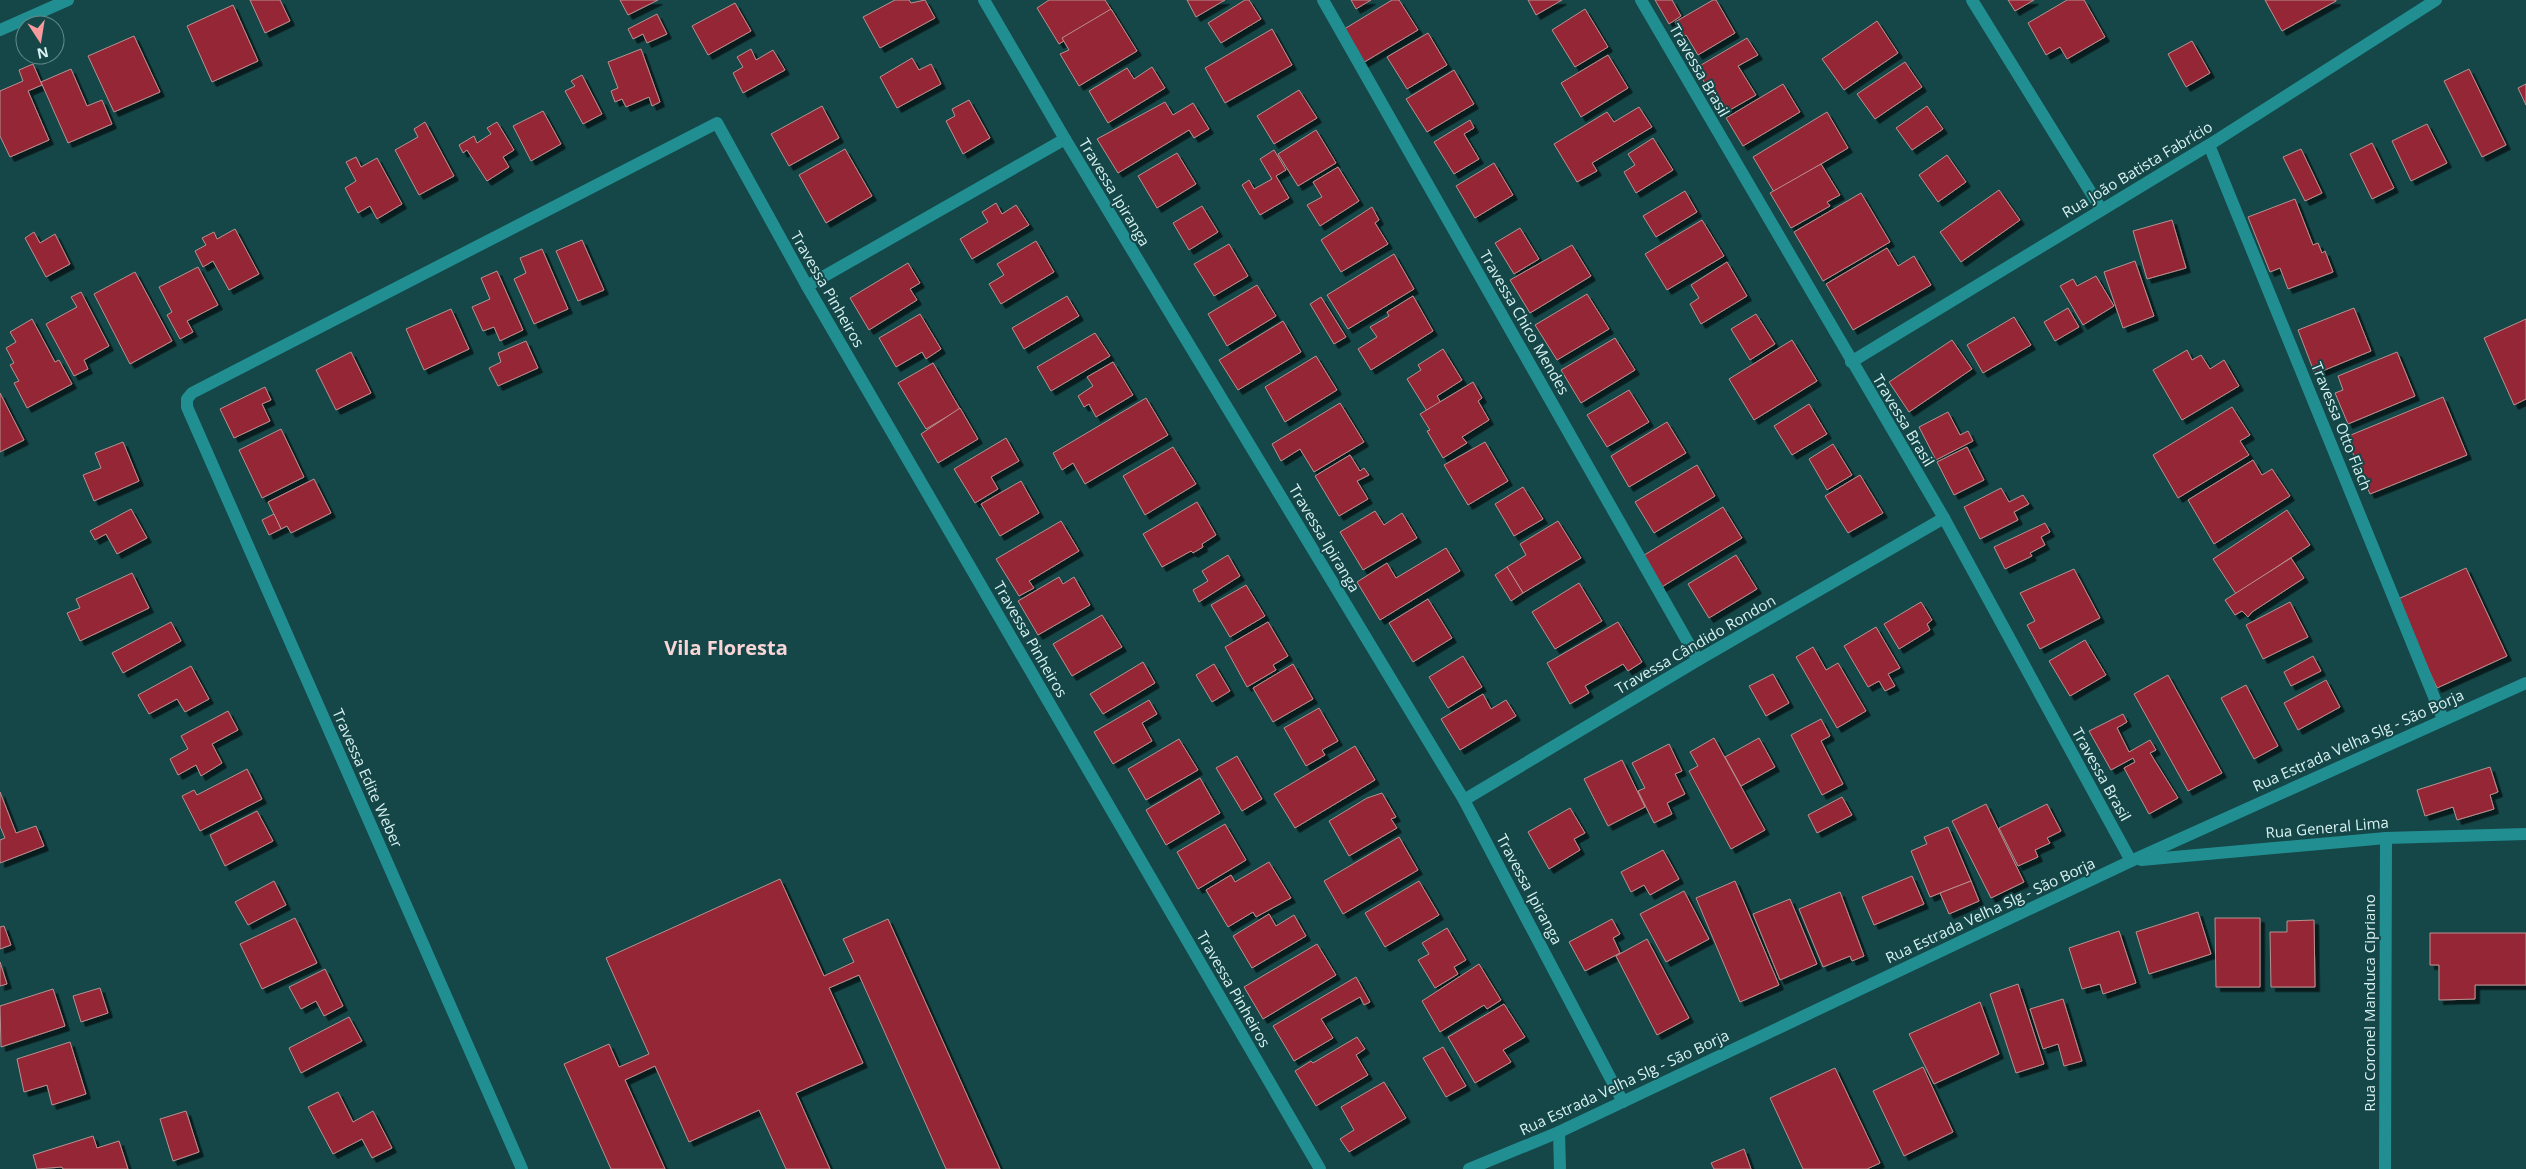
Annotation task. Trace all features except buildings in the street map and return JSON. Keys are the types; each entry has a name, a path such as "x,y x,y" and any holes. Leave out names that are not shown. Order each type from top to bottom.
{"street":[{"path":"0,30 68,0"},
{"name":"Travessa Ipiranga","path":"984,0 1065,139 1464,800 1623,1102"},
{"name":"Travessa Chico Mendes","path":"1323,0 1698,660"},
{"name":"Travessa Brasil","path":"1640,0 1944,518 2131,861"},
{"path":"1972,0 2101,209"},
{"name":"Rua João Batista Fabrício","path":"1851,362 2101,209 2210,145 2436,0"},
{"name":"Travessa Pinheiros","path":"187,399 192,393 716,123 806,286 1320,1169"},
{"path":"806,286 1065,139"},
{"name":"Travessa Otto Flach","path":"2210,145 2444,719"},
{"name":"Travessa Edite Weber","path":"187,399 187,408 522,1169"},
{"name":"Travessa Cândido Rondon","path":"1464,800 1698,660 1944,518"},
{"name":"Rua Estrada Velha Slg - São Borja","path":"1469,1169 1559,1132 2131,861 2526,683"},
{"name":"Rua General Lima","path":"2131,861 2386,838 2526,834"},
{"name":"Rua Coronel Manduca Cipriano","path":"2385,1169 2386,838"},
{"path":"1559,1132 1560,1169"}],"district":[{"name":"Vila Floresta","path":"726,647"}]}
